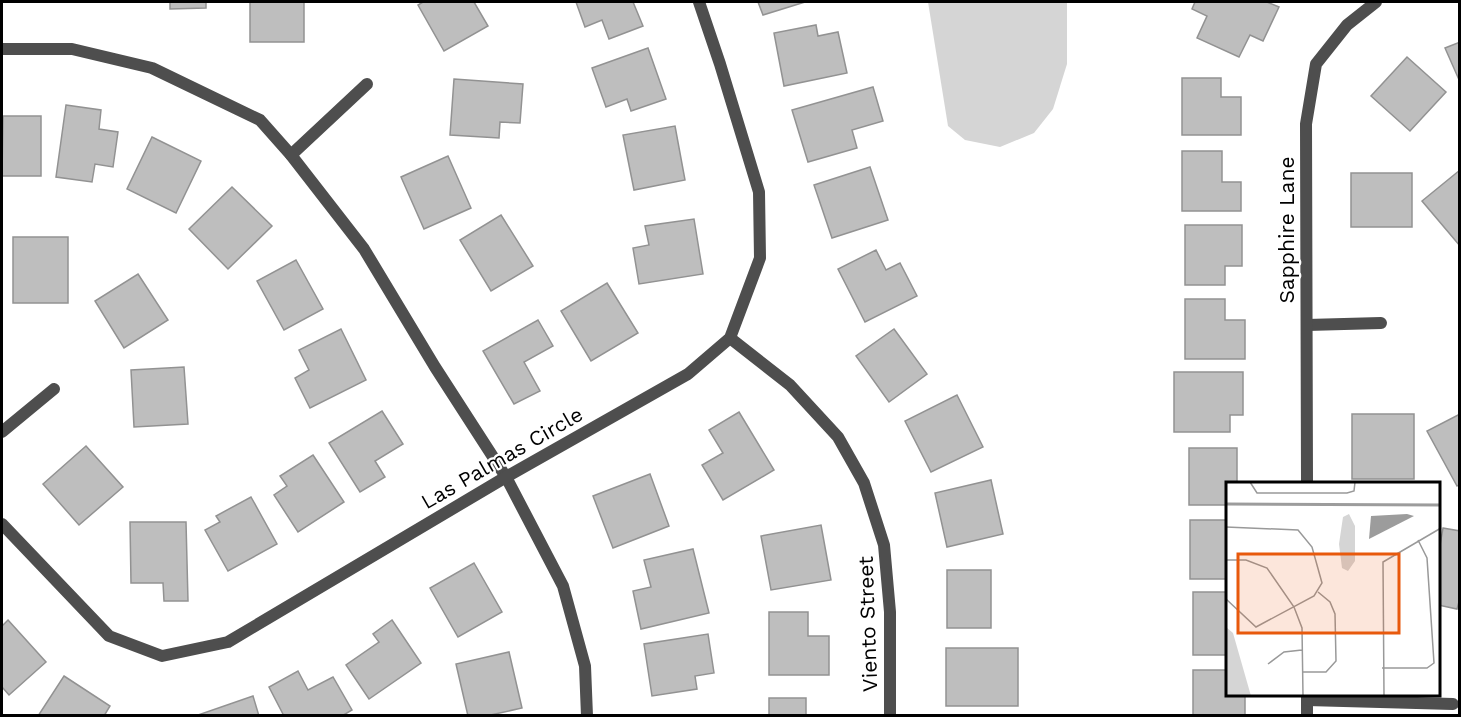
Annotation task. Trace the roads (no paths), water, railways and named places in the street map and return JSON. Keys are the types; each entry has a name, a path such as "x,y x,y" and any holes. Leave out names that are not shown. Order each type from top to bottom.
{"street":[{"name":"Las Palmas Circle","path":"2,524 109,636 162,656 228,642 506,477 688,374 730,338 760,258 759,192 699,2"},
{"name":"Sapphire Lane","path":"1307,482 1306,124 1316,64 1347,25 1376,2"},
{"path":"2,49 72,49 152,68 260,120 291,155 364,249 435,367 506,477 563,586 585,666 587,716"},
{"path":"291,155 367,84"},
{"path":"1307,325 1381,323"},
{"name":"Viento Street","path":"730,338 790,385 838,437 864,483 884,545 890,612 890,716"},
{"path":"2,432 54,389"},
{"path":"1307,716 1307,697 1453,704"}]}
